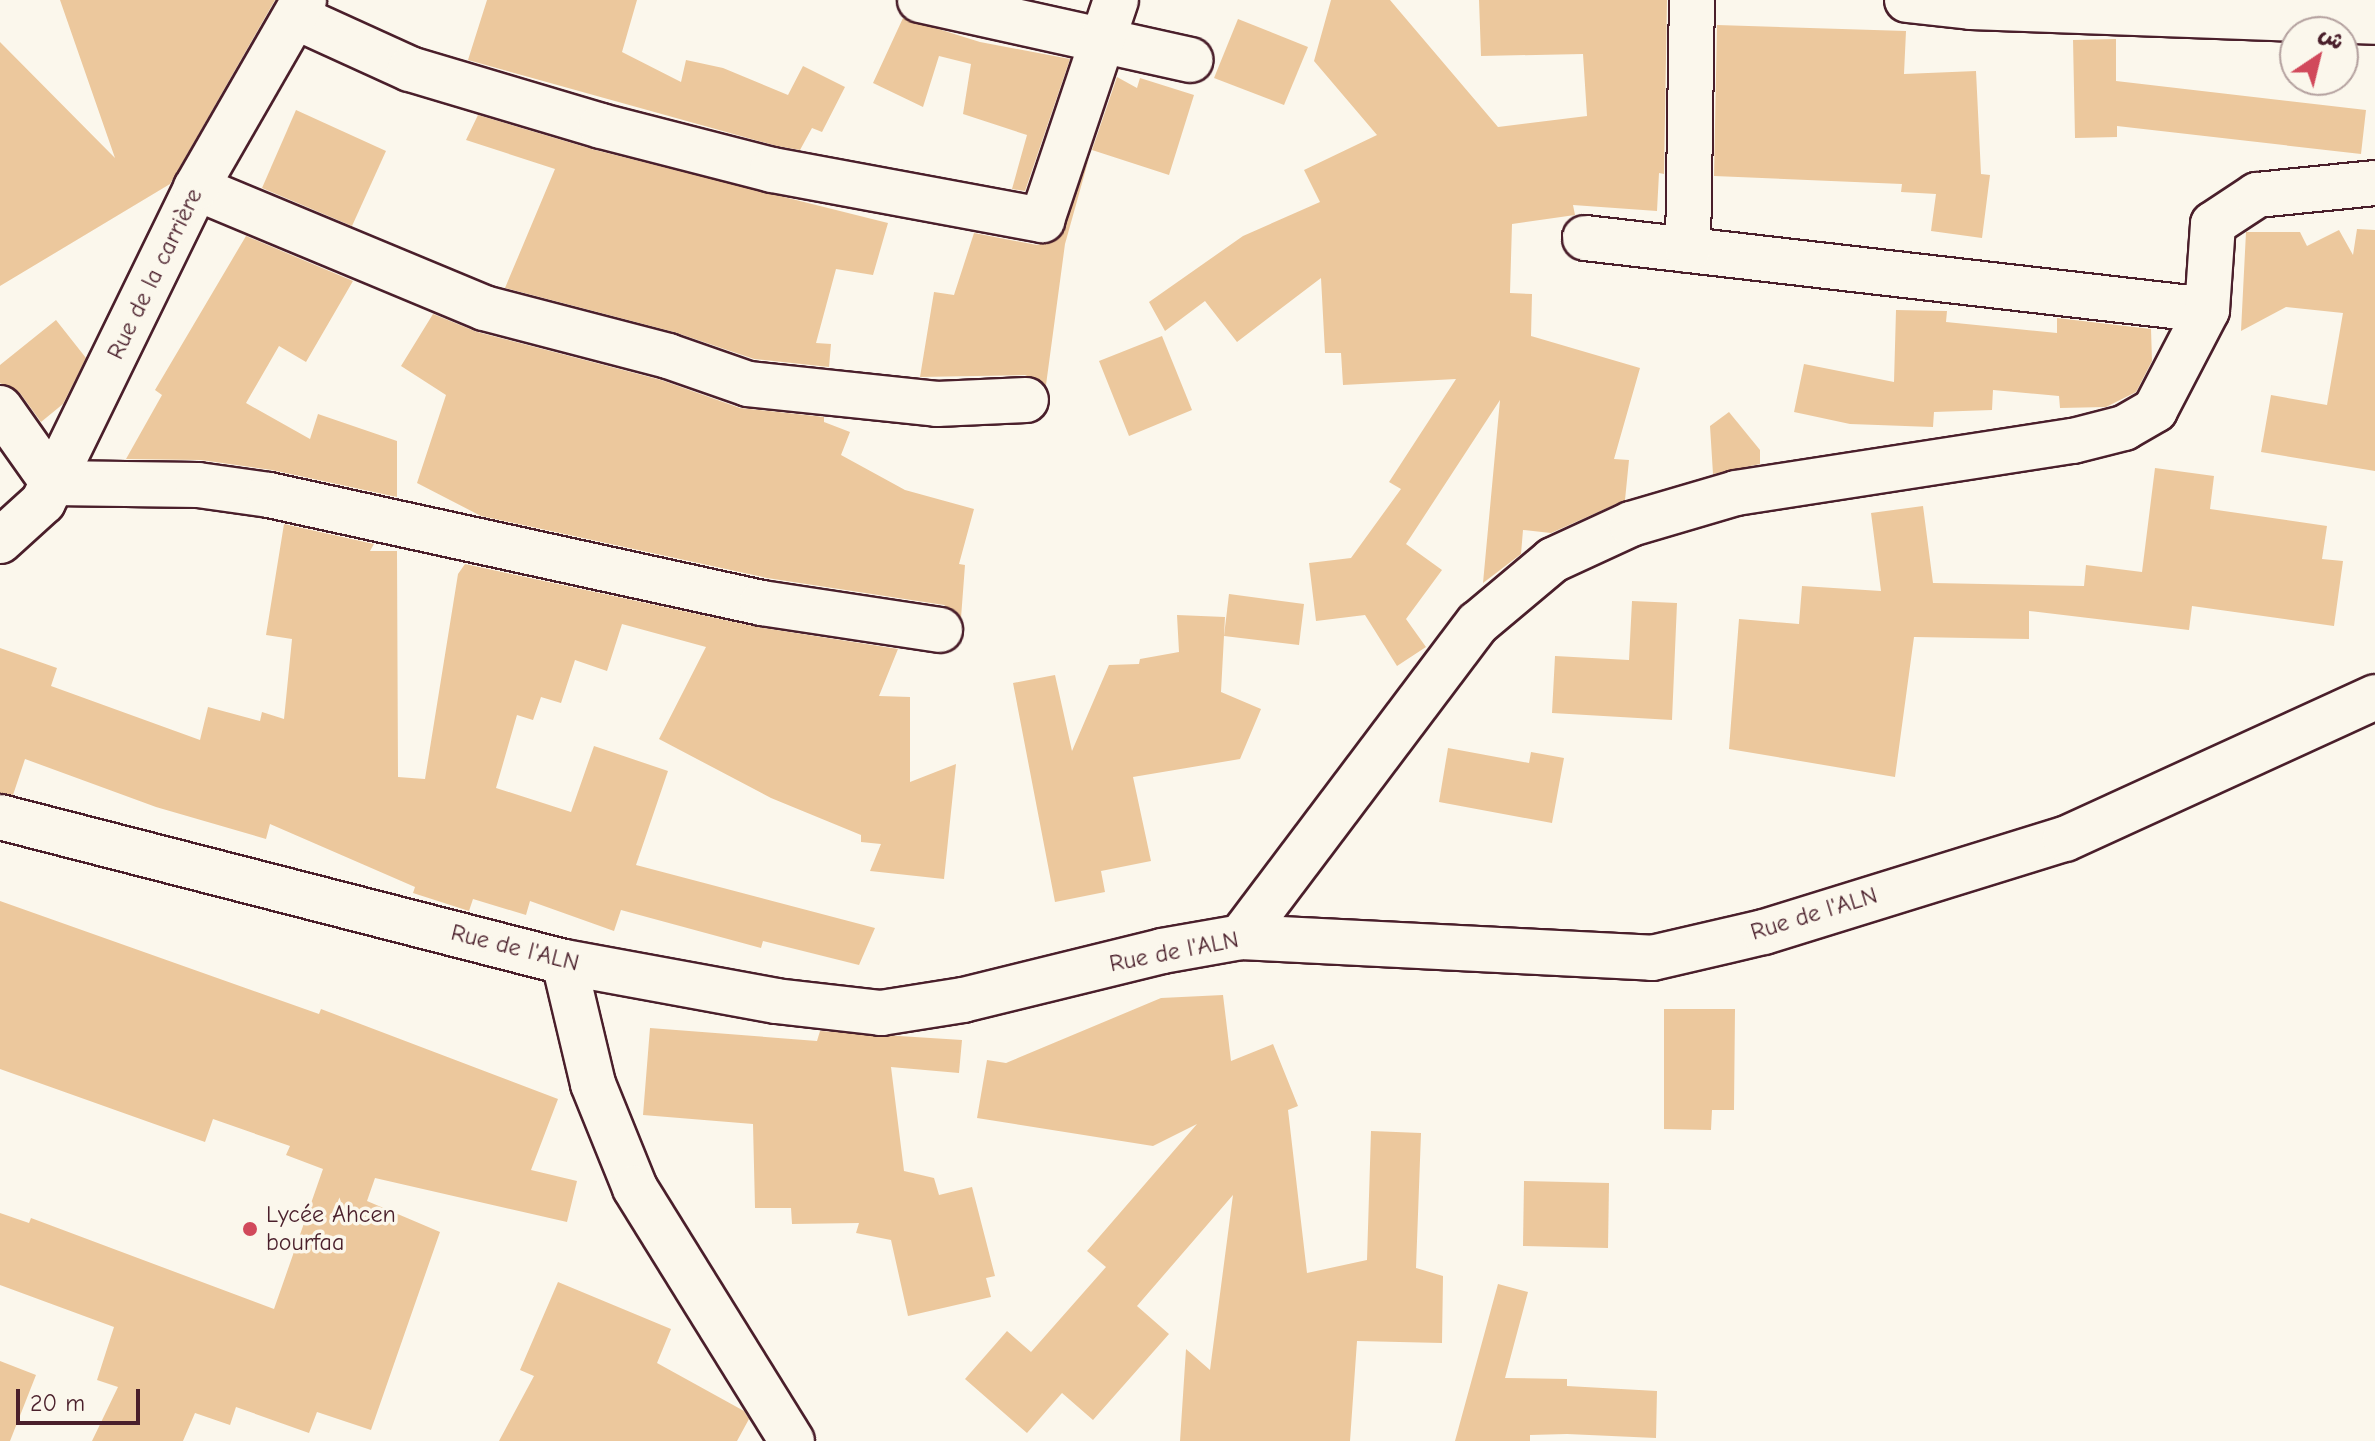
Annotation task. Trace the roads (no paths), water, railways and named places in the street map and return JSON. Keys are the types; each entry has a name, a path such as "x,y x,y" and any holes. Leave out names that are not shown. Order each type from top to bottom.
{"street":[{"path":"920,0 1105,44 1190,60"},
{"path":"301,9 410,69 601,126 772,170 1042,220 1105,44 1116,0"},
{"path":"1688,250 1692,0"},
{"path":"1907,0 1971,7 2375,22"},
{"name":"Rue de la carrière","path":"0,541 43,502 196,188 301,9"},
{"path":"1241,937 1478,623 1553,560 1631,524 1736,493 2073,441 2124,428 2155,410 2207,310 2213,224 2257,195 2375,183"},
{"path":"196,188 484,308 668,356 748,384 937,404 1026,400"},
{"path":"1585,238 2207,310"},
{"path":"0,408 53,483 198,485 269,495 762,603 940,630"},
{"name":"Rue de l'ALN","path":"0,817 564,962 776,1001 881,1013 963,1000 1162,951 1241,937 1652,958 1764,932 2065,839 2375,697"},
{"path":"564,962 593,1084 635,1188 792,1441"}],"place":[{"name":"Lycée Ahcen bourfaa","path":"250,1229"}]}
